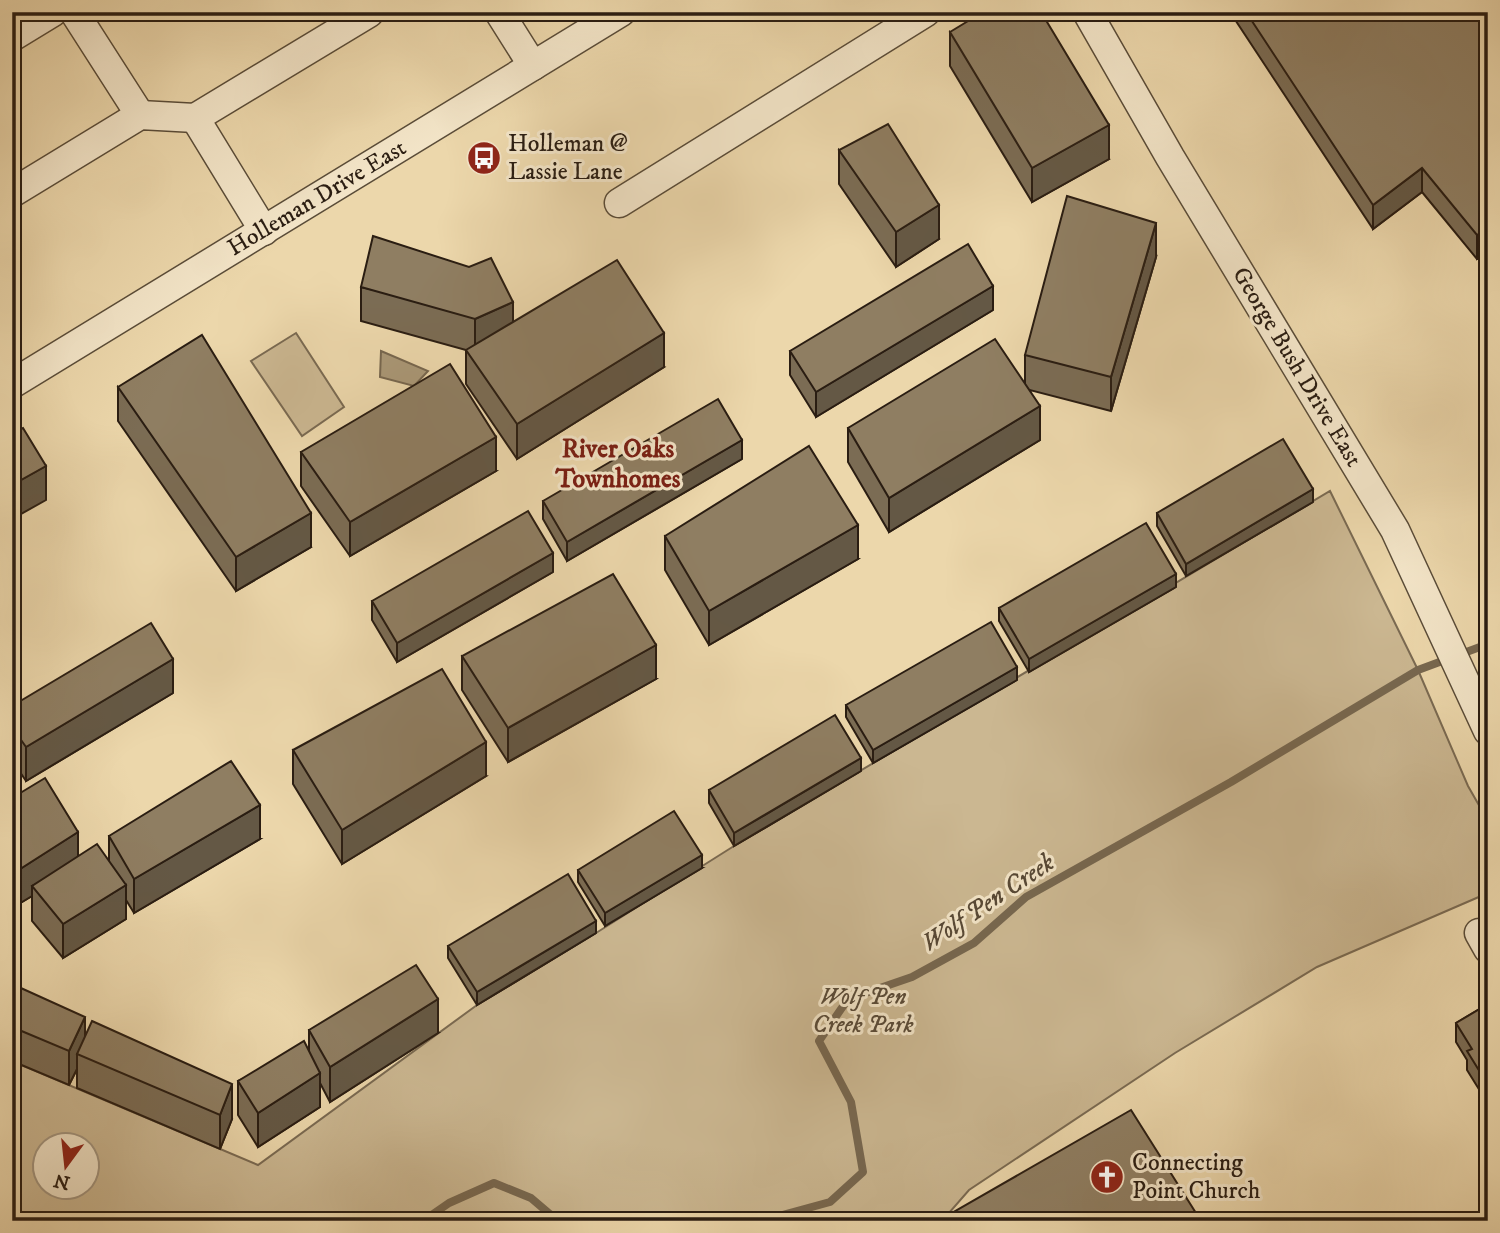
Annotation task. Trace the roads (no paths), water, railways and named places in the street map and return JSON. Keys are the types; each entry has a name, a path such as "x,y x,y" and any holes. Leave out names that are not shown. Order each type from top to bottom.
{"street":[{"path":"12,37 53,12"},
{"path":"74,12 140,115"},
{"path":"499,12 533,66"},
{"name":"Holleman Drive East","path":"12,384 621,12"},
{"path":"618,202 926,12"},
{"name":"George Bush Drive East","path":"1087,12 1177,168 1395,530 1488,731"},
{"path":"12,193 140,115 195,118 369,13"},
{"path":"195,118 264,231"}],"waterway":[{"name":"Wolf Pen Creek","path":"761,1221 830,1202 863,1172 851,1102 819,1041 848,999 912,977 974,943 1026,897 1231,782 1418,670 1488,644"},
{"name":"Wolf Pen Creek","path":"423,1221 449,1203 494,1183 531,1198 558,1221"}],"place":[{"name":"Holleman @ Lassie Lane","path":"484,158"},
{"name":"Connecting Point Church","path":"1107,1177"}],"district":[{"name":"River Oaks Townhomes","path":"618,464"}],"park label":[{"name":"Wolf Pen Creek Park","path":"863,1011"}]}
